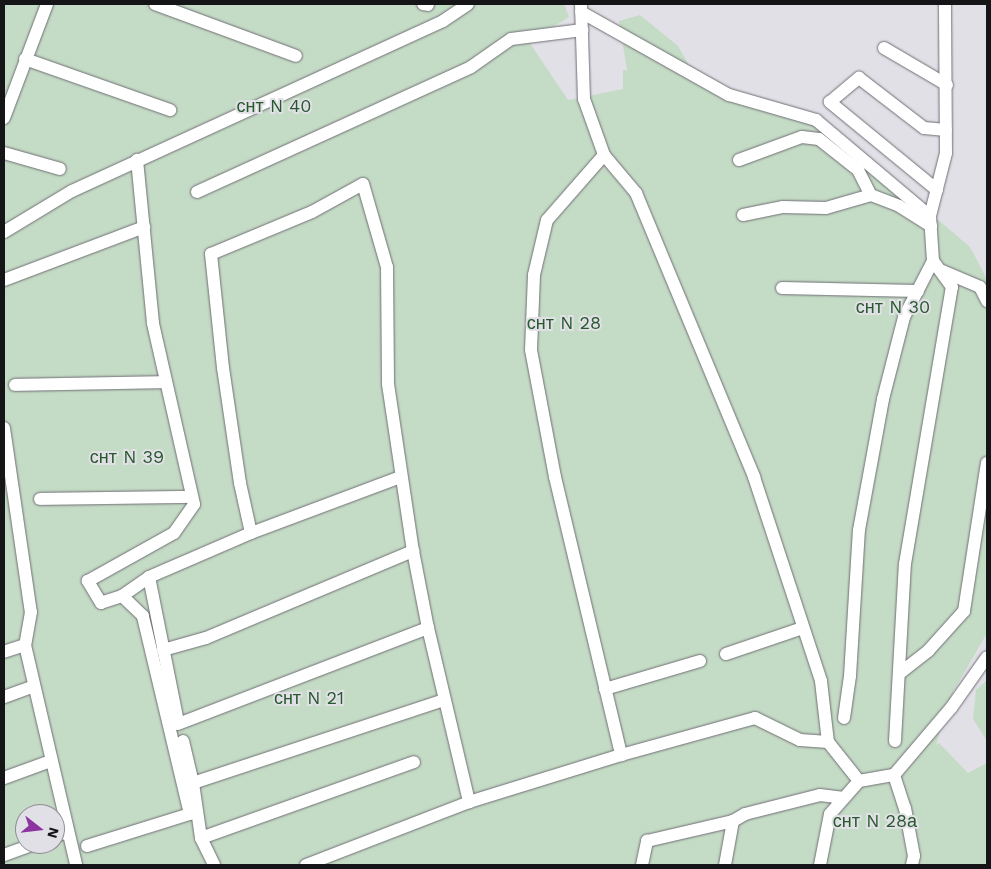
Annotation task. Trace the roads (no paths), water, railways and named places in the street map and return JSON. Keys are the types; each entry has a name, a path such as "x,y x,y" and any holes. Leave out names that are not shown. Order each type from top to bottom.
{"street":[{"path":"4,118 47,4"},
{"path":"155,4 296,56"},
{"path":"4,232 72,191 443,21 468,4"},
{"path":"895,742 905,564 952,287 936,265 930,221 946,152 945,4"},
{"path":"581,8 584,98 604,155 636,193 754,477 821,681 828,742 859,781"},
{"path":"581,8 729,95 816,120 930,221"},
{"path":"197,192 471,67 511,39 582,30"},
{"path":"884,48 947,85"},
{"path":"25,59 170,110"},
{"path":"936,190 830,102 859,78 924,128 946,130"},
{"path":"739,160 802,137 819,139 858,170 871,195"},
{"path":"4,153 60,169"},
{"path":"604,155 547,220 534,275 530,350 555,477 620,755"},
{"path":"137,160 153,323 194,504 174,533 88,581 100,603 122,596 148,577 252,533 401,477"},
{"path":"252,533 240,483 223,368 211,254 312,212 362,184 387,267 388,384 413,550 428,628 469,802"},
{"path":"743,215 783,207 826,208 871,195 930,221"},
{"path":"4,280 144,227"},
{"path":"844,718 859,530 886,390 904,317 918,290 936,265"},
{"path":"936,265 980,287 987,301"},
{"path":"782,288 918,290"},
{"path":"15,385 166,382"},
{"path":"4,428 31,612 25,645 51,762 57,804"},
{"path":"900,673 928,651 964,611 987,463"},
{"path":"40,499 192,497"},
{"path":"163,650 206,638 413,550"},
{"path":"148,577 178,724 194,783 201,838 214,865"},
{"path":"87,846 190,814 143,616 122,596"},
{"path":"178,724 428,628"},
{"path":"726,654 803,628"},
{"path":"4,652 25,645"},
{"path":"820,865 830,814 859,781 894,775 951,708 987,657"},
{"path":"605,690 700,661"},
{"path":"4,697 34,686"},
{"path":"194,783 444,700"},
{"path":"306,865 469,802 620,755 755,718 800,740 828,742"},
{"path":"4,778 51,762"},
{"path":"201,838 414,762"},
{"path":"894,775 905,808 914,856 912,865"},
{"path":"642,865 648,840 733,820 745,814 820,795 844,798"},
{"path":"725,865 733,820"},
{"path":"65,842 76,865"}],"park label":[{"name":"снт N 40","path":"274,106"},
{"name":"снт N 30","path":"893,307"},
{"name":"снт N 28","path":"564,323"},
{"name":"снт N 39","path":"127,457"},
{"name":"снт N 21","path":"309,698"},
{"name":"снт N 28а","path":"875,821"}]}
